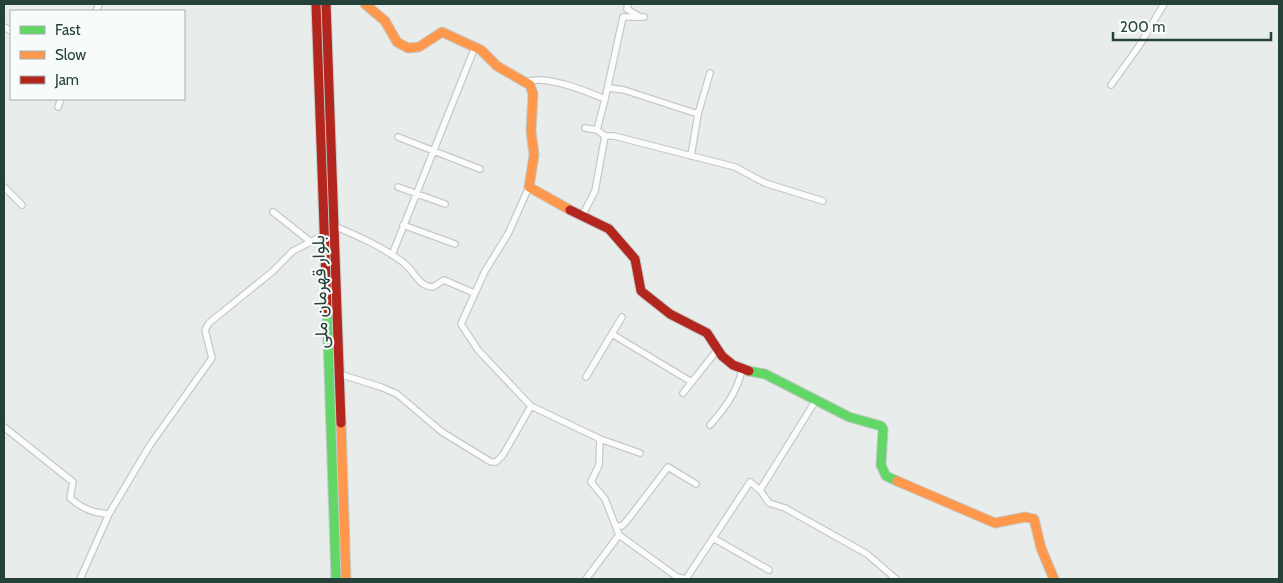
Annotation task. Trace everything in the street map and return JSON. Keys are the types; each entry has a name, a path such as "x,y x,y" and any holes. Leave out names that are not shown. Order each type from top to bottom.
{"main road":[{"name":"بلوار قهرمان ملی","path":"316,4 336,579"},
{"name":"بلوار قهرمان ملی","path":"326,4 346,579"},
{"path":"365,4 385,21 397,42 408,48 419,47 442,32 481,50 497,66 526,82 533,94 531,131 534,155 529,186 609,229 636,259 642,291 670,314 707,333 722,356 742,370 764,374 795,392 816,400 849,417 880,426 883,429 882,471 892,479 955,503 995,523 1002,524 1025,516 1032,517 1041,548 1054,579"}],"street":[{"path":"598,130 609,88 614,54 623,17 642,17 627,9 628,4"},
{"path":"1111,84 1139,46 1164,4"},
{"path":"392,255 475,47"},
{"path":"691,156 698,114 710,73"},
{"path":"526,82 535,78 579,89 605,99"},
{"path":"609,88 624,90 698,114"},
{"path":"58,107 61,100"},
{"path":"585,128 598,130 605,136 614,136 735,167 765,183 823,201"},
{"path":"582,216 595,191 605,136"},
{"path":"398,137 480,169"},
{"path":"529,186 508,234 485,271 461,324 478,350 531,406 600,439 640,453"},
{"path":"4,187 22,205"},
{"path":"398,187 445,204"},
{"path":"273,212 311,242"},
{"path":"403,225 455,244"},
{"path":"334,226 392,255 408,267 421,284 433,287 444,280 474,293"},
{"path":"80,579 109,514 150,445 212,358 205,330 209,324 272,272 293,251 324,235"},
{"path":"586,377 622,317"},
{"path":"612,334 690,382"},
{"path":"683,393 718,349"},
{"path":"710,425 724,409 738,385 742,370"},
{"path":"339,374 397,394 442,432 491,462 496,462 503,455 531,406"},
{"path":"760,490 816,400"},
{"path":"4,428 73,482 70,497 75,502 93,512 109,514"},
{"path":"600,439 599,465 591,482 605,499 619,535 677,577 686,579 750,482 760,490 769,502 785,508 867,554 896,579"},
{"path":"617,526 622,526 629,518 668,467 696,484"},
{"path":"586,579 619,535"},
{"path":"713,538 769,570"}],"traffic: fast":[{"path":"327,309 336,579"},
{"path":"749,371 765,374 849,417 881,426 883,429 881,465 886,476 897,481"}],"traffic: slow":[{"path":"365,4 385,21 397,42 408,48 419,47 442,32 481,50 497,66 530,85 533,94 531,131 534,155 529,187 570,210"},
{"path":"341,423 346,579"},
{"path":"897,481 995,523 1025,517 1034,519 1041,548 1054,579"}],"traffic: jam":[{"path":"316,4 327,309"},
{"path":"326,4 341,423"},
{"path":"570,210 609,229 635,259 641,291 670,314 707,333 722,356 733,365 749,371"}]}
